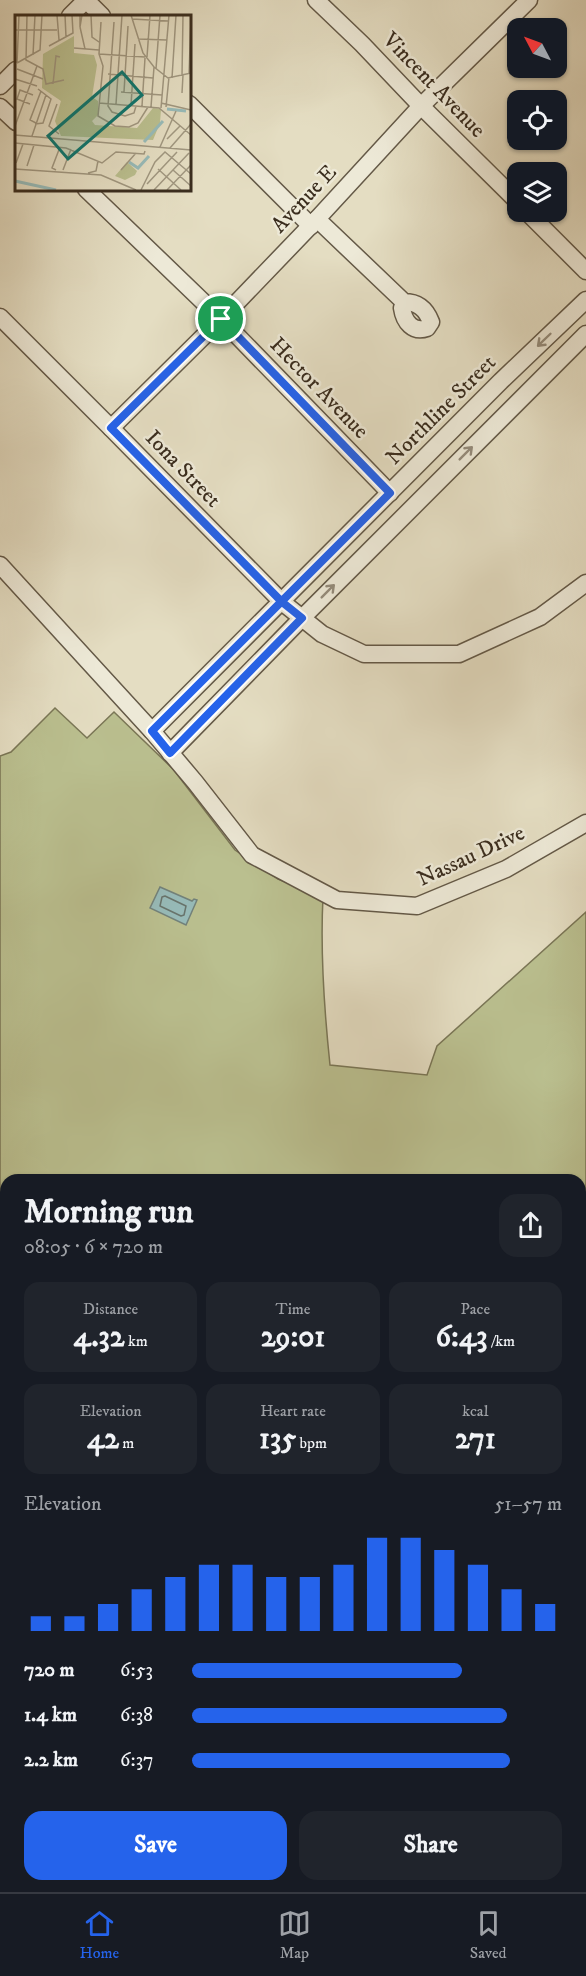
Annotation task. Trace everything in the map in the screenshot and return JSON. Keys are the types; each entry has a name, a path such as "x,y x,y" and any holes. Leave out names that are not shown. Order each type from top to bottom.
{"street":[{"path":"71,15 86,0 101,15"},
{"name":"Vincent Avenue","path":"316,0 363,44 421,106 507,191"},
{"name":"Avenue E","path":"111,428 221,319 421,106 529,0"},
{"path":"0,87 15,71"},
{"path":"190,105 314,222 404,302"},
{"path":"0,107 15,121"},
{"name":"Hector Avenue","path":"87,190 221,319 390,493"},
{"path":"537,222 586,271"},
{"name":"Northline Street","path":"152,731 501,381 586,300"},
{"name":"Iona Street","path":"0,317 282,602 322,634 364,654 459,654 540,617 586,583"},
{"path":"170,753 586,334"},
{"name":"Nassau Drive","path":"0,566 152,731 252,855 337,900 417,906 506,869 586,823"}],"green space":[{"path":"55,708 87,738 114,712 173,769 235,850 278,879 323,897 323,981 330,1065 427,1075 437,1046 586,912 586,1174 0,1174 0,756 11,752"}],"water":[{"path":"160,887 192,901 197,900 186,925 150,908"}],"route":[{"path":"221,319 111,428 282,602 302,618 170,753 152,731 282,602 390,493 221,319"}]}
